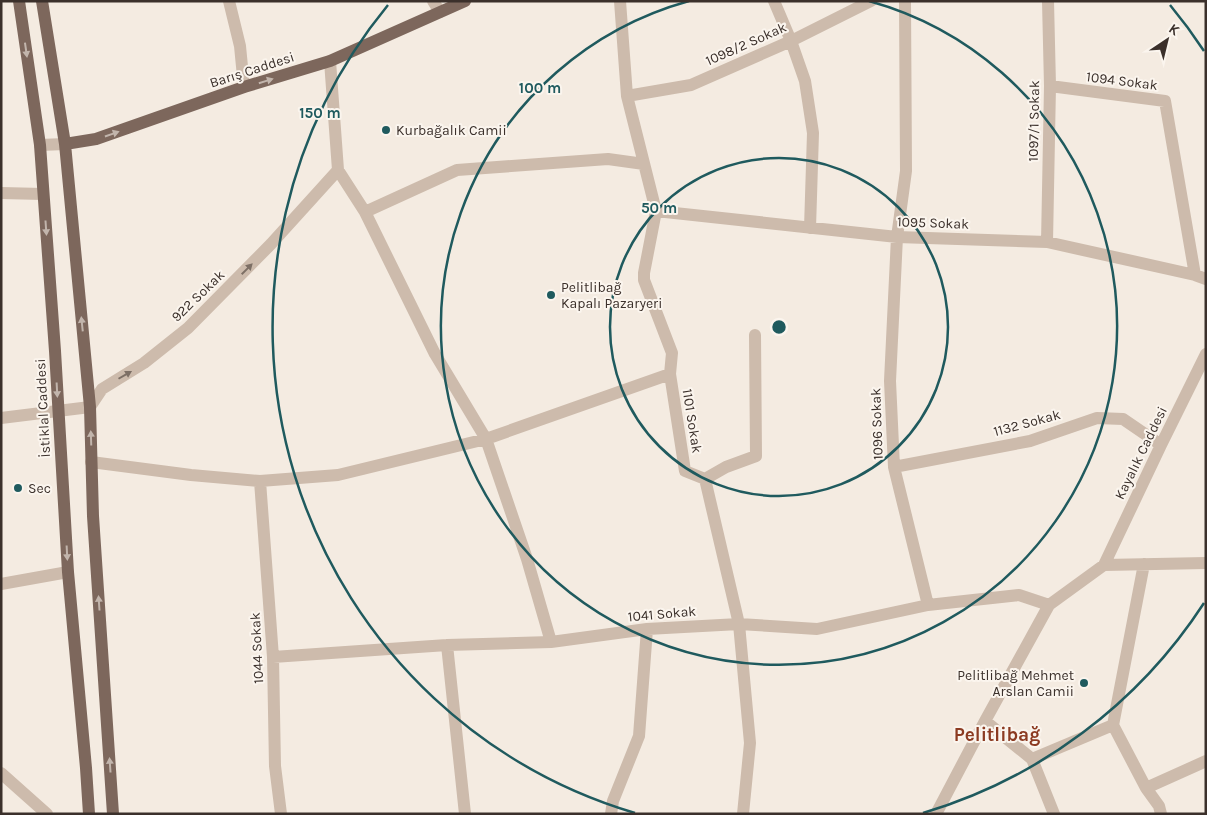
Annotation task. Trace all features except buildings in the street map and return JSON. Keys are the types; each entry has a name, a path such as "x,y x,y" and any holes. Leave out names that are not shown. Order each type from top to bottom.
{"main road":[{"name":"İstiklal Caddesi","path":"19,1 40,145 68,572 89,814"},
{"path":"42,1 64,144 90,407 93,503 114,814"},
{"name":"Barış Caddesi","path":"64,144 96,139 244,87 330,62 437,6 465,1"}],"street":[{"path":"229,1 240,46 244,87"},
{"path":"620,1 627,96 656,211"},
{"path":"774,1 805,81 813,133 810,228"},
{"name":"1098/2 Sokak","path":"627,96 691,85 791,41 871,1"},
{"name":"1096 Sokak","path":"905,1 906,171 898,237 890,381 894,467 928,605"},
{"name":"1097/1 Sokak","path":"1046,242 1050,86 1048,1"},
{"path":"330,62 338,170 365,212 435,354 486,439 527,559 551,642"},
{"name":"1094 Sokak","path":"1050,86 1165,101 1200,277"},
{"name":"Barış Caddesi","path":"40,145 64,144"},
{"path":"365,212 457,170 608,159 644,164"},
{"name":"922 Sokak","path":"90,407 102,389 144,363 188,328 271,244 338,170"},
{"path":"1,193 44,194"},
{"name":"1095 Sokak","path":"656,211 898,237 1046,242 1200,277"},
{"name":"1101 Sokak","path":"656,211 644,280 672,354 670,374 685,471 705,479"},
{"path":"743,814 750,743 739,624 705,479 726,467 756,456 755,335"},
{"name":"Kayalık Caddesi","path":"1104,564 1206,354"},
{"path":"91,462 191,475 260,481 338,475 486,439 670,374"},
{"path":"1,418 90,407"},
{"name":"1132 Sokak","path":"894,467 1030,441 1097,418 1123,419 1161,445"},
{"name":"1044 Sokak","path":"260,481 273,657 275,766 281,814"},
{"path":"936,814 1049,605 1104,564 1206,563"},
{"path":"1144,564 1113,725 1146,788 1159,806 1161,814"},
{"path":"1,584 68,572"},
{"name":"1041 Sokak","path":"273,657 447,645 551,642 647,629 739,624 817,629 928,605 1019,596 1049,605"},
{"path":"611,814 613,801 638,736 647,629"},
{"path":"447,645 465,814"},
{"path":"985,721 1032,759 1054,814"},
{"path":"1032,759 1113,725"},
{"path":"1146,788 1206,761"},
{"path":"1,773 47,814"}],"place":[{"name":"Kurbağalık Camii","path":"386,130"},
{"name":"Pelitlibağ Kapalı Pazaryeri","path":"551,295"},
{"name":"Sec","path":"18,488"},
{"name":"Pelitlibağ Mehmet Arslan Camii","path":"1084,683"}],"district":[{"name":"Pelitlibağ","path":"997,735"}]}
